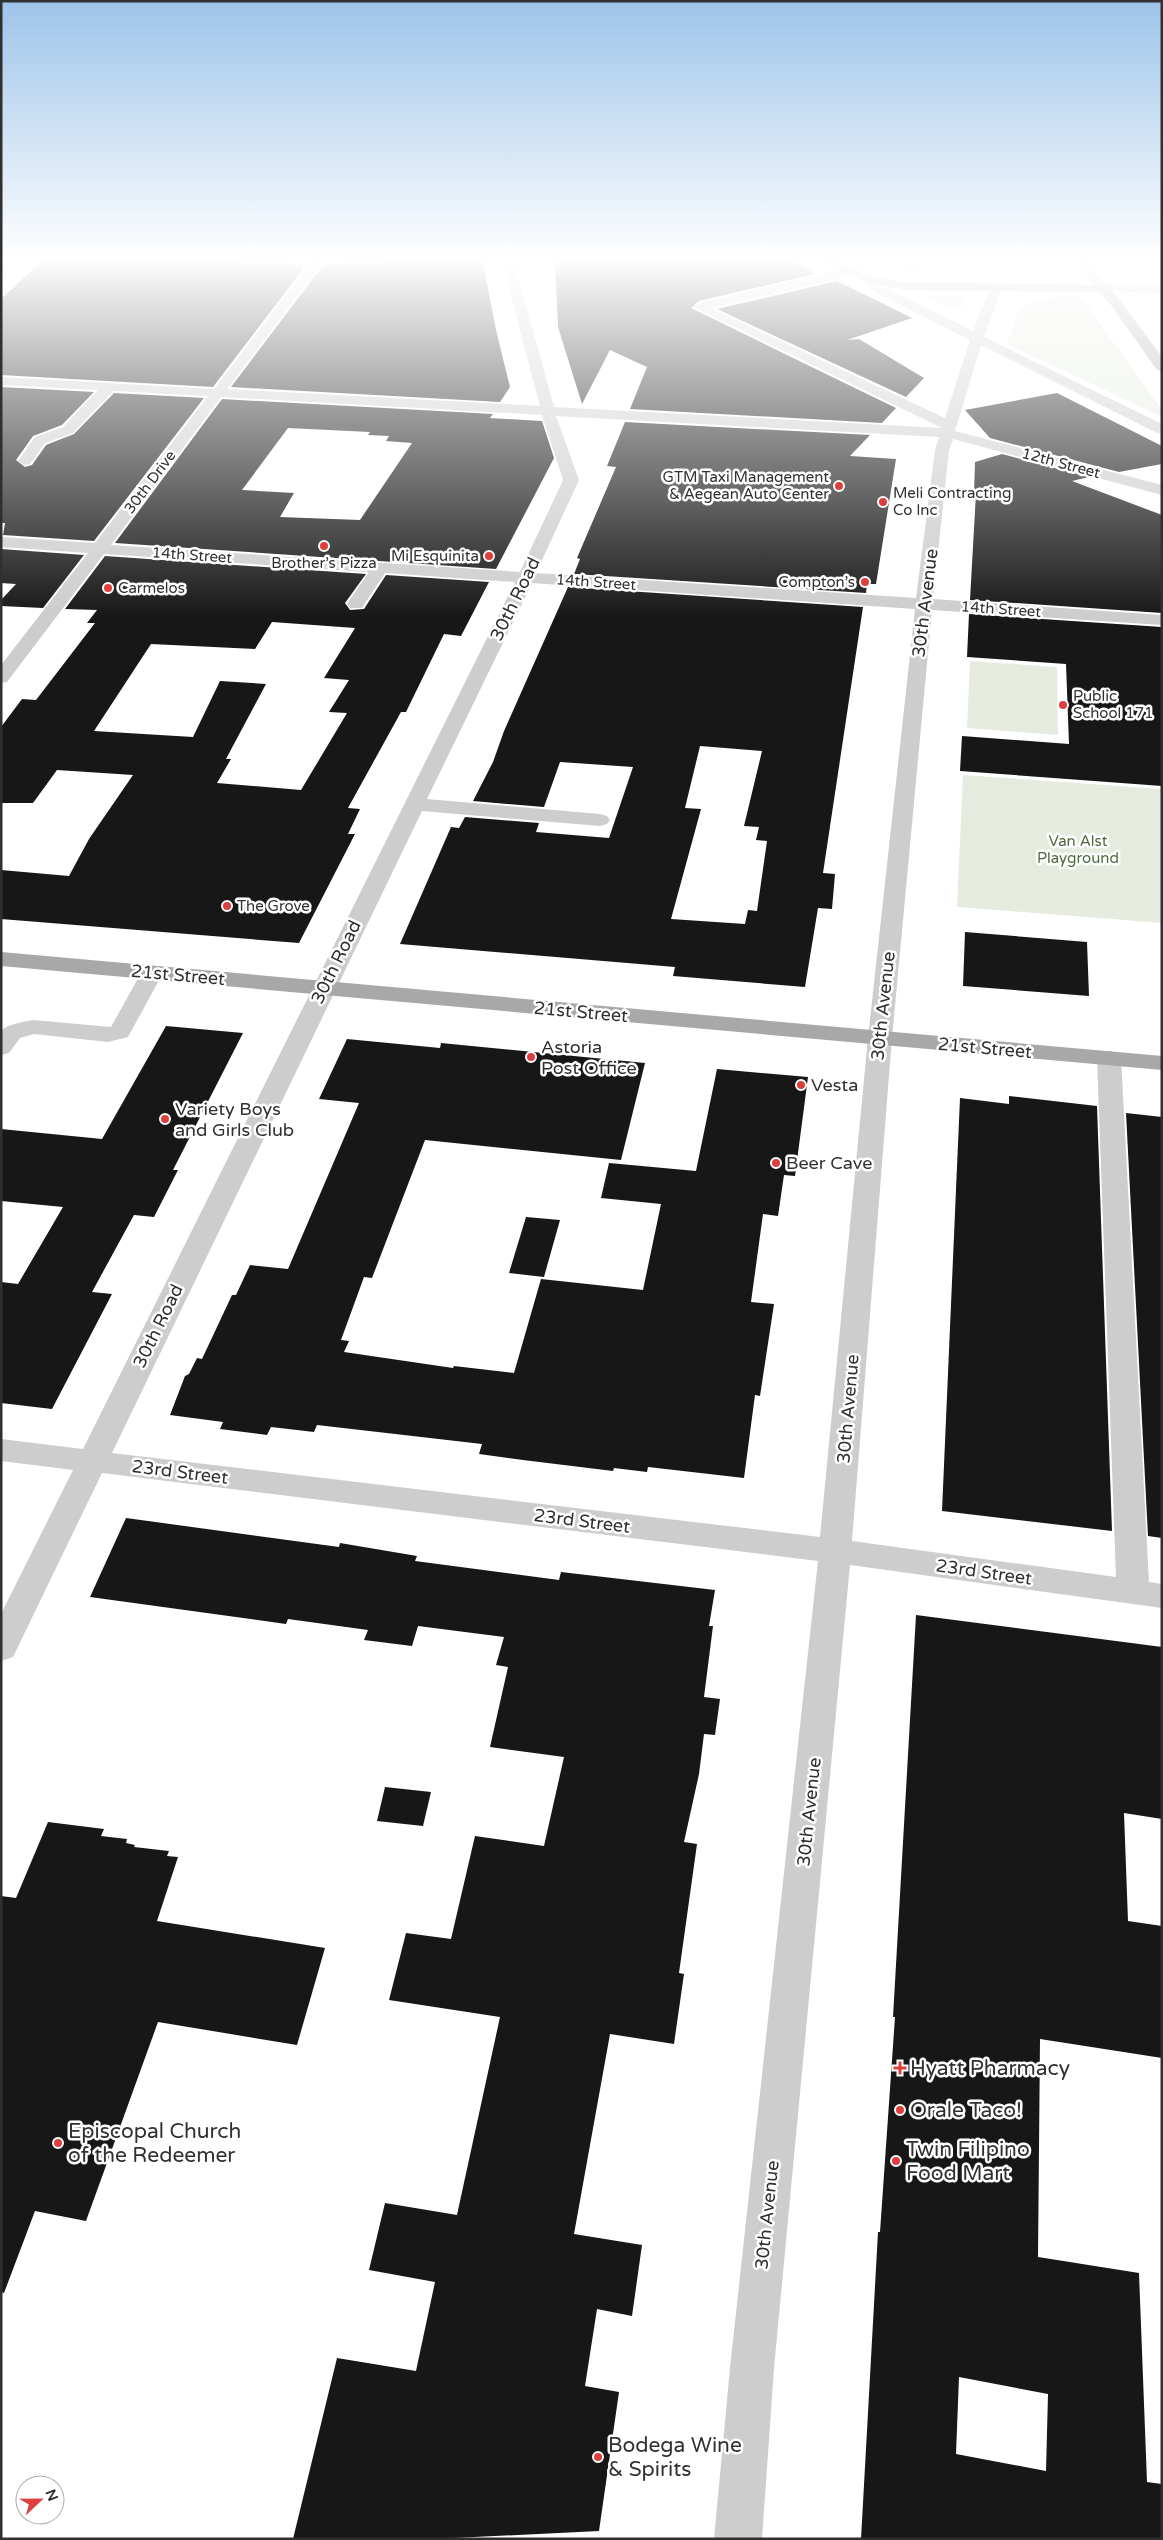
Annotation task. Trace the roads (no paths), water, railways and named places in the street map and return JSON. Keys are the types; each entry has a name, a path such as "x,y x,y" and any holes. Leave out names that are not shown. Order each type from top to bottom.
{"main road":[{"name":"21st Street","path":"1,959 1162,1063"}],"street":[{"name":"12th Street","path":"1,381 549,412 949,430 1162,490"},
{"name":"30th Drive","path":"1,678 227,381"},
{"name":"30th Road","path":"1,1648 526,577 570,480 540,381"},
{"path":"848,381 949,430"},
{"name":"30th Avenue","path":"738,2539 752,2368 835,1551 880,1038 924,604 942,450 964,381"},
{"path":"1061,381 1162,430"},
{"path":"25,461 40,440 68,430 108,387"},
{"name":"14th Street","path":"1,542 1162,620"},
{"path":"356,604 380,568"},
{"path":"414,804 600,820"},
{"path":"1,1048 12,1033 33,1027 108,1035 120,1032 152,973"},
{"path":"1109,1058 1147,1594"},
{"name":"23rd Street","path":"1,1450 835,1551 1147,1594"}],"place":[{"name":"GTM Taxi Management & Aegean Auto Center","path":"839,486"},
{"name":"Meli Contracting Co Inc","path":"883,502"},
{"name":"Brother’s Pizza","path":"324,546"},
{"name":"Mi Esquinita","path":"489,556"},
{"name":"Compton’s","path":"865,582"},
{"name":"Carmelos","path":"108,588"},
{"name":"Public School 171","path":"1063,705"},
{"name":"The Grove","path":"227,906"},
{"name":"Astoria Post Office","path":"531,1057"},
{"name":"Vesta","path":"801,1085"},
{"name":"Variety Boys and Girls Club","path":"165,1119"},
{"name":"Beer Cave","path":"776,1163"},
{"name":"Hyatt Pharmacy","path":"900,2068"},
{"name":"Orale Taco!","path":"900,2110"},
{"name":"Episcopal Church of the Redeemer","path":"58,2143"},
{"name":"Twin Filipino Food Mart","path":"896,2161"},
{"name":"Bodega Wine & Spirits","path":"598,2457"}],"park label":[{"name":"Van Alst Playground","path":"1078,850"}]}
